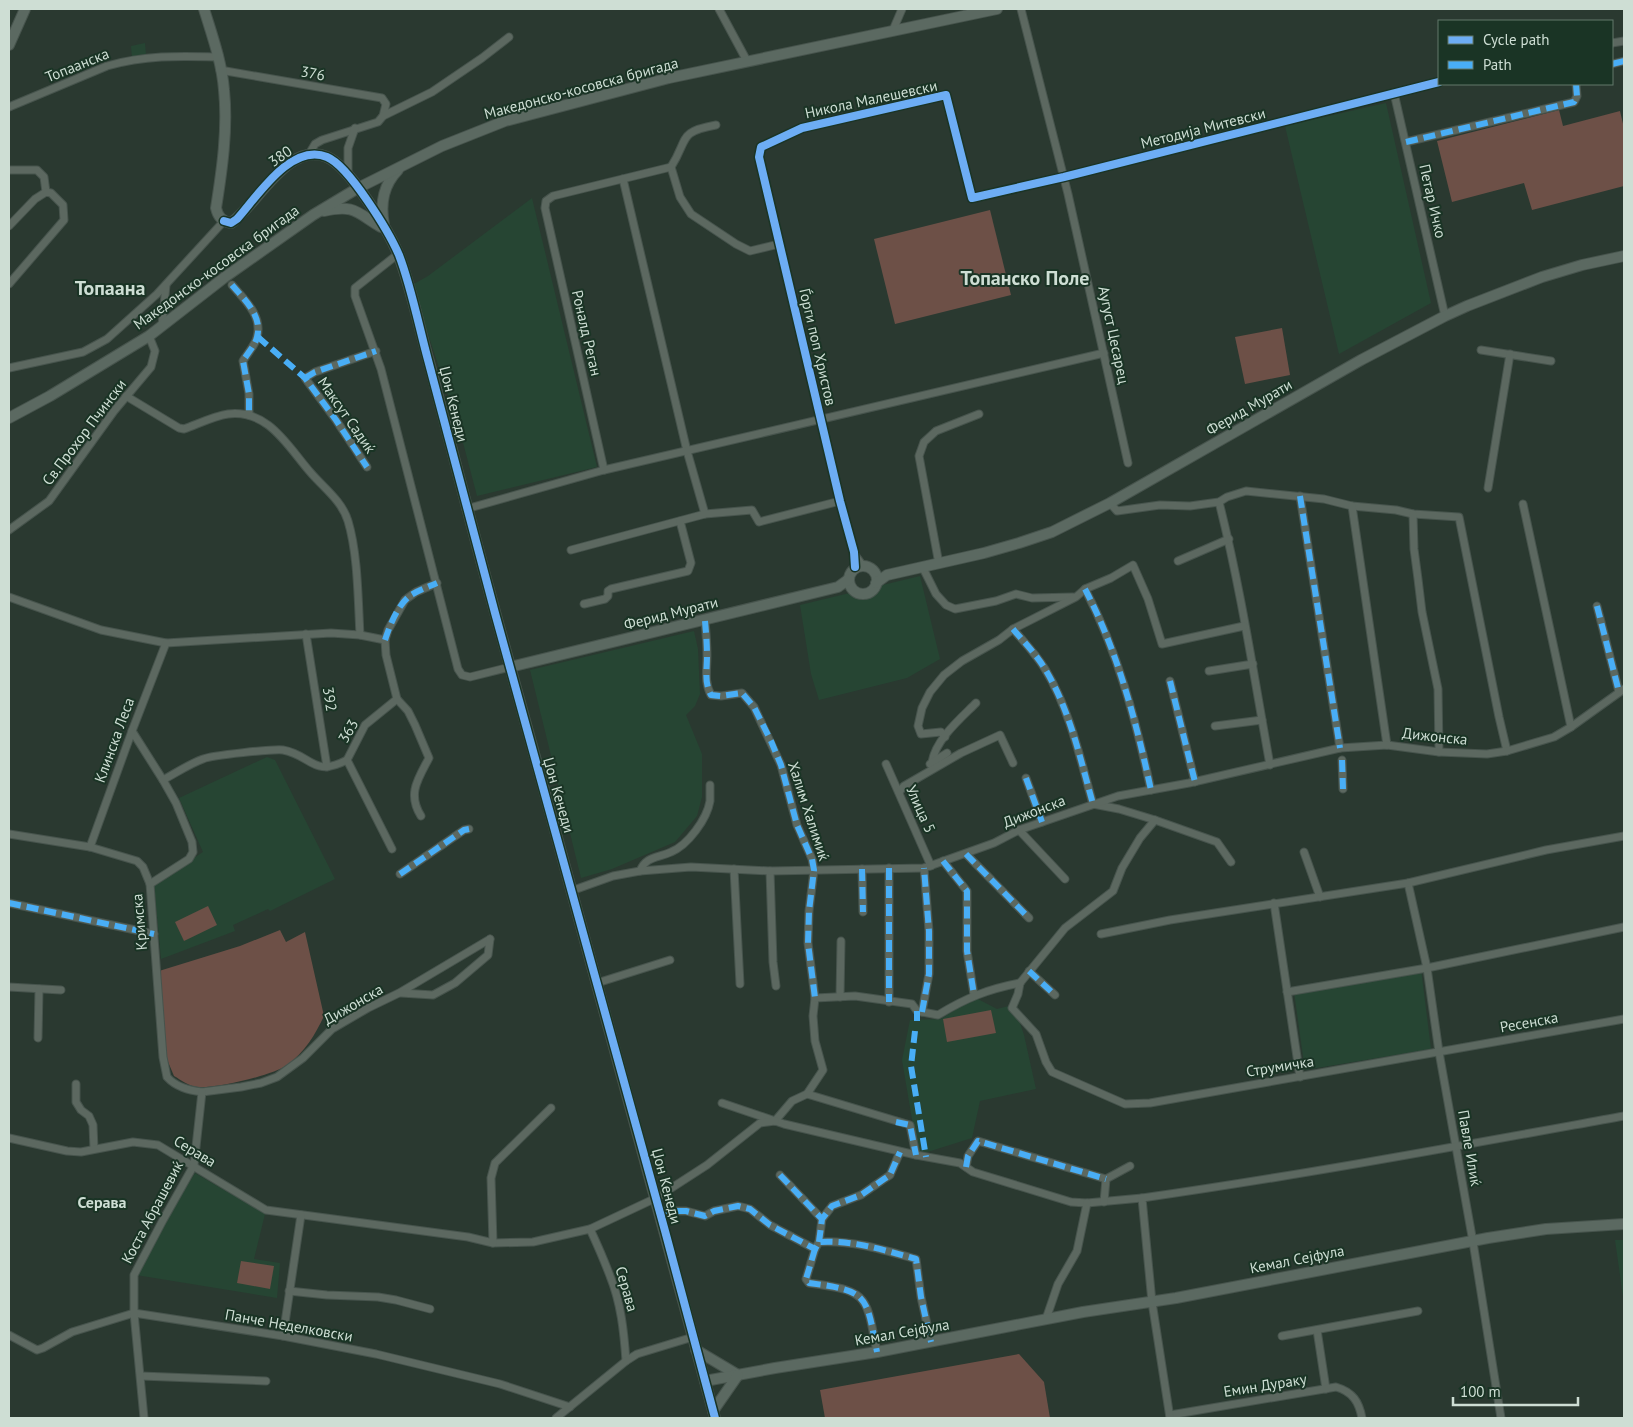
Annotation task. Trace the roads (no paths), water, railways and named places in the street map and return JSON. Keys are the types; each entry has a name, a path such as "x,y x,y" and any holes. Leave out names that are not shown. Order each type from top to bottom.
{"street":[{"path":"9,45 25,9"},
{"path":"204,9 218,57 224,90 224,152 216,208 217,215 224,221"},
{"path":"719,9 747,61"},
{"path":"892,30 902,9"},
{"name":"Македонско-косовска бригада","path":"9,418 50,396 149,336 225,277 313,215 358,188 442,146 505,121 669,78 996,9"},
{"name":"Аугуст Цесарец","path":"1021,9 1064,178 1128,463"},
{"path":"309,154 315,144 322,140 378,122 382,116 432,92 509,37"},
{"name":"Топаанска","path":"9,107 119,62 146,57 218,57"},
{"name":"376","path":"220,70 382,98 386,104 382,116"},
{"name":"Методија Митевски","path":"972,198 1064,178 1438,82"},
{"path":"1406,142 1574,102 1577,96 1576,85"},
{"name":"Петар Ичко","path":"1394,92 1445,316"},
{"name":"Никола Малешевски","path":"761,147 802,128 946,95 972,198"},
{"path":"716,125 695,130 688,134 682,144 671,167 680,198 691,214 736,244 750,251 779,244"},
{"path":"348,175 348,148 355,128"},
{"name":"Ѓорги поп Христов","path":"761,147 759,157 779,244 840,501 859,566"},
{"name":"380","path":"9,368 83,352 107,339 166,284 224,221 231,223 237,219 264,186 281,170 309,154 326,156 338,164 358,188"},
{"path":"384,229 382,215 385,190 389,180 403,164"},
{"path":"671,167 623,179 687,451 705,514"},
{"path":"9,170 37,170 44,177 46,192"},
{"name":"Роналд Реган","path":"604,470 545,208 546,200 553,196 623,179"},
{"name":"Џон Кенеди","path":"358,188 398,254 438,398 466,509 660,1210 714,1415"},
{"path":"9,226 35,199 46,192 51,193 63,205 64,220 9,284"},
{"path":"313,215 331,209 350,208 384,229"},
{"path":"398,254 354,288 359,307 376,351 459,673 470,677 510,667"},
{"name":"Ферид Мурати","path":"875,572 887,575 923,568 1001,548 1052,532 1110,503 1354,364 1445,316 1542,277 1624,256"},
{"path":"162,326 166,284"},
{"path":"232,285 254,311 257,326 258,337 243,361 249,394 249,415"},
{"name":"Св.Прохор Пчински","path":"9,530 49,501 126,396 151,367 155,351 149,336"},
{"path":"1481,350 1551,361"},
{"name":"Максут Садиќ","path":"367,467 305,378 315,372 376,351"},
{"path":"466,509 604,470 1104,353"},
{"path":"1488,488 1510,354"},
{"path":"126,396 179,428 184,429 228,414 249,415 278,432 310,472 342,507 348,521 354,557 360,635"},
{"path":"938,564 919,456 924,442 936,431 980,414"},
{"path":"1110,503 1117,511 1160,505 1190,506 1219,502 1227,497 1246,491 1324,499 1352,506 1396,510 1413,514 1460,517 1499,717 1508,751"},
{"path":"1300,496 1340,748"},
{"path":"571,550 705,514 752,510 759,522 840,501"},
{"path":"1219,502 1239,587 1244,626 1270,765"},
{"path":"1524,504 1572,728"},
{"path":"1352,506 1387,745"},
{"path":"1413,514 1414,549 1419,587 1438,689 1439,752"},
{"path":"584,604 605,599 608,596 608,591 611,589 688,571 690,563 680,521"},
{"path":"1178,561 1229,540"},
{"path":"944,737 941,732 921,734 918,726 922,708 930,692 944,675 962,661 999,640 1013,629 1133,565 1148,599 1162,644 1244,626"},
{"path":"859,566 872,568 875,572 876,583 874,589 866,594 861,595 850,584 851,571 859,566"},
{"path":"923,568 936,594 946,605 955,609 996,601 1016,594 1032,598 1076,596"},
{"name":"Ферид Мурати","path":"876,583 887,575"},
{"path":"421,816 416,807 415,787 429,758 408,711 397,698 386,655 385,640 388,630 405,600 416,592 437,583"},
{"name":"Ферид Мурати","path":"510,667 705,621 850,584"},
{"path":"1085,589 1098,614 1116,660 1133,713 1152,790"},
{"path":"9,597 101,630 166,643 331,633 360,635 385,640"},
{"path":"1597,606 1622,690"},
{"name":"Халим Халимиќ","path":"705,621 708,689 711,695 721,696 742,693 754,707 781,766 796,825 812,859 814,870 809,911 808,942 815,998 813,1016 815,1041 823,1070 807,1094 792,1101 776,1120"},
{"path":"1013,629 1044,667 1057,691 1073,733 1093,804 1119,809 1155,820 1217,842 1231,862"},
{"name":"392","path":"306,634 326,767"},
{"name":"Клинска Леса","path":"90,847 166,643"},
{"path":"1209,671 1252,664"},
{"path":"1170,681 1195,782"},
{"name":"Дижонска","path":"572,890 612,876 640,871 690,867 770,871 928,867 994,843 1020,830 1118,796 1195,782 1340,748 1387,745 1439,752 1487,754 1508,751 1554,737 1572,728 1622,690"},
{"name":"363","path":"347,760 365,725 397,698"},
{"path":"932,762 933,753 944,737 976,703"},
{"path":"1215,726 1262,720"},
{"path":"132,731 163,780 192,842 193,852 189,859 150,884"},
{"path":"899,792 904,786 960,753 1000,735 1013,763"},
{"path":"163,780 204,758 273,750 289,752 318,767 333,766 347,760 392,849"},
{"path":"923,775 932,762 946,753"},
{"path":"1342,760 1343,789"},
{"name":"Улица 5","path":"886,764 928,867 929,974 922,1012"},
{"path":"1026,778 1042,822"},
{"path":"640,871 643,863 684,845 705,817 710,802 710,785"},
{"path":"815,998 855,996 912,1004 917,1012 938,1015 974,995 1020,983 1065,928 1113,891 1122,868 1140,838 1155,820"},
{"path":"400,874 464,830 469,830"},
{"path":"1020,830 1065,879"},
{"name":"Кримска","path":"9,834 90,847 137,861 143,868 150,884 163,1057 167,1077 179,1086 202,1092"},
{"path":"1101,934 1170,920 1408,883 1546,850 1624,836"},
{"path":"1304,852 1320,897"},
{"path":"966,854 1029,918"},
{"path":"943,861 967,891 967,951 974,995"},
{"path":"889,868 889,1002"},
{"path":"734,869 740,984"},
{"path":"862,869 863,912"},
{"path":"770,871 773,962 776,986"},
{"name":"Павле Илиќ","path":"1408,883 1427,968 1439,1052 1501,1418"},
{"path":"9,903 154,934"},
{"path":"1274,903 1300,1077"},
{"path":"1287,992 1427,968 1624,927"},
{"name":"Дижонска","path":"202,1092 261,1083 277,1077 303,1058 332,1029 490,939 488,955 455,983 433,995 398,993"},
{"path":"840,941 840,997"},
{"path":"597,983 670,960"},
{"path":"1029,971 1055,995"},
{"name":"Струмичка","path":"1020,983 1012,1008 1036,1034 1046,1062 1052,1072 1125,1104 1139,1104 1439,1052"},
{"path":"9,987 61,990"},
{"path":"38,1038 39,989"},
{"name":"Ресенска","path":"1439,1052 1624,1018"},
{"path":"76,1084 76,1102 81,1110 89,1116 93,1125 94,1149"},
{"name":"Коста Абрашевиќ","path":"144,1418 134,1314 134,1275 194,1166 202,1092"},
{"path":"807,1094 910,1124 916,1155"},
{"path":"722,1103 784,1124 900,1152 960,1162 973,1172 1071,1202 1087,1203 1217,1188 1624,1116"},
{"path":"493,1243 491,1178 495,1164 552,1108"},
{"name":"Серава","path":"9,1138 67,1151 81,1152 133,1142 158,1145 266,1210 468,1237 493,1243 533,1242 590,1229 656,1198 707,1164 760,1123 776,1120"},
{"path":"966,1167 968,1156 978,1141 1106,1179 1130,1166"},
{"path":"877,1352 869,1311 862,1299 850,1291 809,1283 806,1279 817,1245 822,1219 832,1206 861,1195 890,1175 900,1152"},
{"path":"780,1175 822,1219"},
{"path":"1104,1202 1106,1179"},
{"path":"1142,1198 1152,1302 1170,1417"},
{"path":"1046,1319 1058,1284 1077,1251 1087,1203"},
{"path":"660,1210 686,1211 705,1216 714,1211 738,1206 750,1209 770,1225 817,1245 839,1241 865,1245 916,1259 921,1297 931,1342"},
{"path":"283,1336 301,1215"},
{"path":"1472,1242 1546,1229 1624,1224"},
{"name":"Серава","path":"590,1229 617,1297 624,1336 626,1361"},
{"name":"Кемал Сејфула","path":"705,1381 877,1352 1046,1319 1152,1302 1419,1250 1472,1242"},
{"path":"290,1291 378,1297 430,1309"},
{"path":"1282,1336 1418,1310"},
{"name":"Панче Неделковски","path":"9,1335 37,1350 72,1332 134,1314 283,1336 376,1354 491,1382 570,1407"},
{"name":"Емин Дураку","path":"1318,1330 1326,1389"},
{"path":"556,1418 637,1354 693,1337"},
{"path":"696,1350 738,1374 714,1415"},
{"path":"141,1376 266,1382"},
{"name":"Емин Дураку","path":"1170,1417 1336,1387 1351,1393 1356,1399 1362,1418"},
{"name":"Емин Дураку","path":"1209,1409 1210,1418"}],"district":[{"name":"Топанско Поле","path":"1025,278"},
{"name":"Топаана","path":"110,288"},
{"name":"Серава","path":"102,1202"}]}
